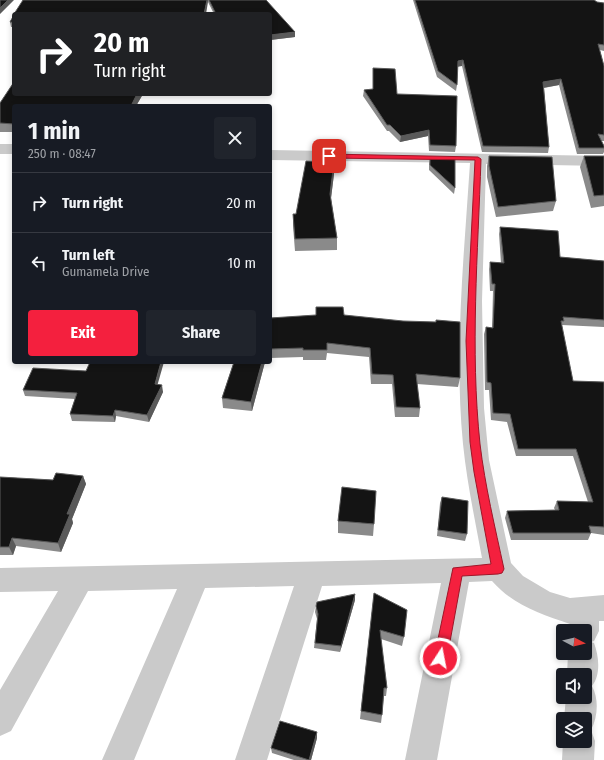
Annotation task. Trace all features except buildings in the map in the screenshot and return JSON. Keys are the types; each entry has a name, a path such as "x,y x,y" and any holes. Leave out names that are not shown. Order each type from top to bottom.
{"street":[{"path":"0,149 12,149"},
{"path":"272,155 604,161"},
{"path":"478,159 470,341 471,365 475,442 479,472 498,569 513,585 542,602 591,616"},
{"path":"0,580 498,569"},
{"path":"421,760 458,571"},
{"path":"251,760 312,574"},
{"path":"118,760 196,576"},
{"path":"0,720 80,579"},
{"path":"578,760 579,748"}],"route":[{"path":"329,156 478,159 470,341 472,385 475,442 479,472 498,569 458,571 440,658"}]}
